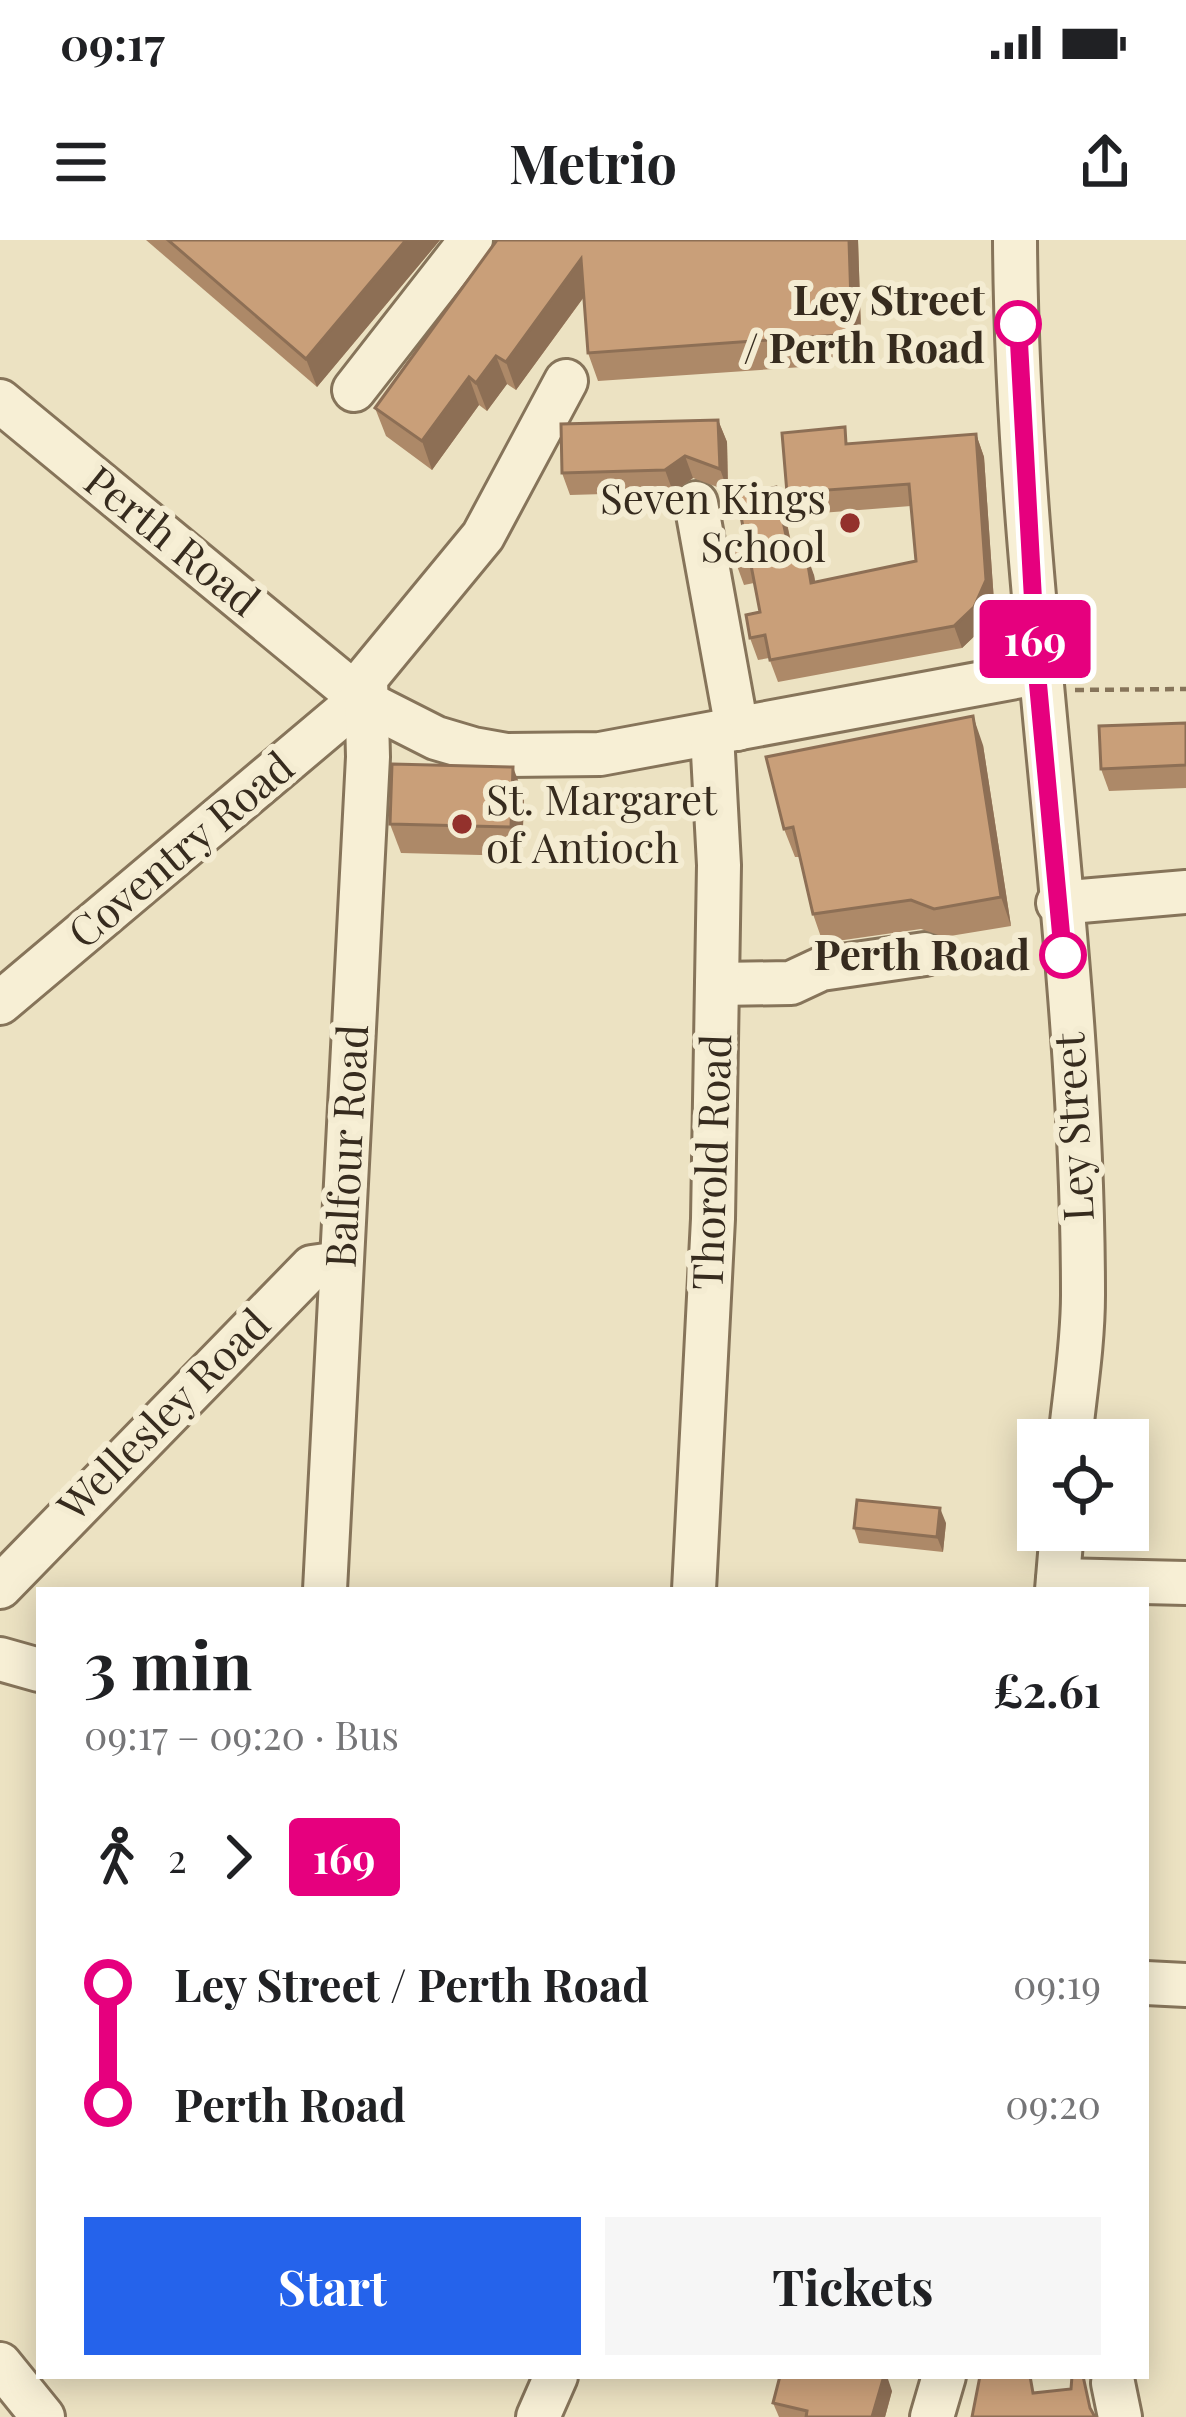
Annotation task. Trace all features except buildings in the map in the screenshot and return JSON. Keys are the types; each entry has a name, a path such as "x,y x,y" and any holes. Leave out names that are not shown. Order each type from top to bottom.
{"street":[{"path":"354,390 471,240"},
{"name":"Ley Street","path":"1015,240 1038,682 1058,903 1083,1298 1072,1419"},
{"path":"364,702 366,678 376,664 483,536 566,381"},
{"name":"Perth Road","path":"9,424 364,702 436,738 506,755 600,754 1038,682"},
{"name":"Thorold Road","path":"694,1587 713,1219 724,732 696,503"},
{"name":"Coventry Road","path":"0,1003 344,712 364,702"},
{"name":"Balfour Road","path":"325,1587 368,757 364,702"},
{"path":"1058,903 1186,892"},
{"path":"717,984 791,983 821,969 925,954"},
{"name":"Wellesley Road","path":"0,1587 312,1268 340,1263"},
{"path":"1060,1551 1057,1585 1186,1582"},
{"path":"0,1659 36,1669"},
{"path":"1149,1983 1186,1985"},
{"path":"14,2376 43,2417"},
{"path":"538,2417 555,2379"},
{"path":"932,2417 943,2379"}],"path":[{"path":"1038,682 1186,689"}],"bus line":[{"name":"169","path":"1018,324 1037,673 1063,955"}],"place":[{"name":"Ley Street / Perth Road","path":"1018,324"},
{"name":"Seven Kings School","path":"850,523"},
{"name":"St. Margaret of Antioch","path":"462,824"},
{"name":"Perth Road","path":"1063,955"}]}
